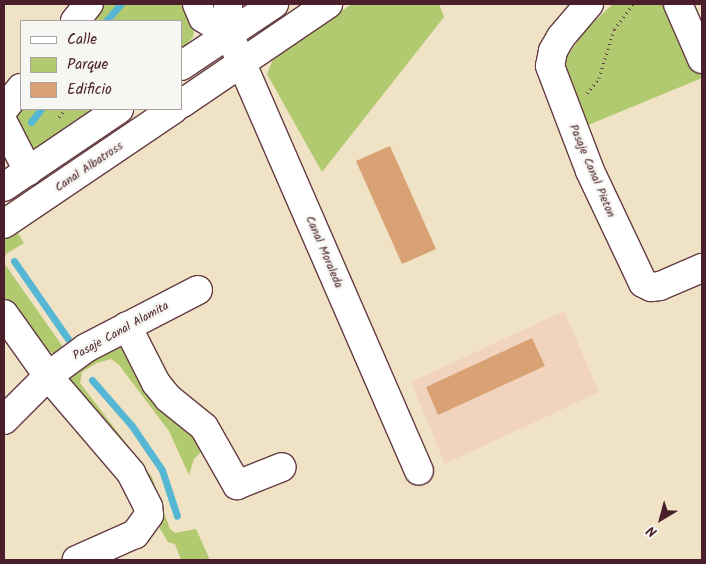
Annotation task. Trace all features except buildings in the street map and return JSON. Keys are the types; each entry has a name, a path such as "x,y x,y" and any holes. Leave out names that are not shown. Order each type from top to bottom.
{"street":[{"path":"76,20 89,4"},
{"path":"197,4 203,18 229,34"},
{"name":"Canal Moraleda","path":"228,4 229,34 418,470"},
{"path":"182,65 274,4"},
{"path":"182,103 328,4"},
{"name":"Pasaje Canal Pieton","path":"589,4 561,37 551,59 552,73 637,277 651,287 702,268"},
{"path":"678,4 702,59"},
{"path":"4,109 20,89"},
{"path":"4,187 118,110"},
{"name":"Canal Albatross","path":"4,224 173,110"},
{"path":"4,124 28,171"},
{"name":"Pasaje Canal Alamita","path":"4,420 48,376 86,348 198,290"},
{"path":"4,314 48,376 131,473 148,507 149,515 135,534 77,560"},
{"path":"127,326 160,388 204,427 237,485 282,467"}],"path":[{"path":"563,103 585,94 596,83 604,67 612,33 633,4"}],"shaded area":[{"path":"564,311 599,392 445,464 411,382"}],"green space":[{"path":"96,4 182,4 194,32 193,37 182,50 182,20 83,20"},
{"path":"352,4 439,4 444,17 322,172 267,74 274,57"},
{"path":"613,4 673,4 702,78 581,128 561,66 586,29"},
{"path":"20,109 94,110 29,154 9,112"},
{"path":"16,230 24,243 6,254 4,260 4,239"},
{"path":"4,263 63,347 84,334 88,339 60,356 43,349 4,297"},
{"path":"121,340 206,447 194,459 189,475 169,431 119,365 111,359 97,363 82,372 80,383 152,477 170,529 175,533 196,529 210,560 181,560 175,544 168,542 159,527 162,523 156,503 70,382 69,375"}],"waterway":[{"path":"107,20 121,4"},
{"path":"31,122 40,110"},
{"path":"14,261 68,339"},
{"path":"92,380 132,426 162,470 177,516"}]}
